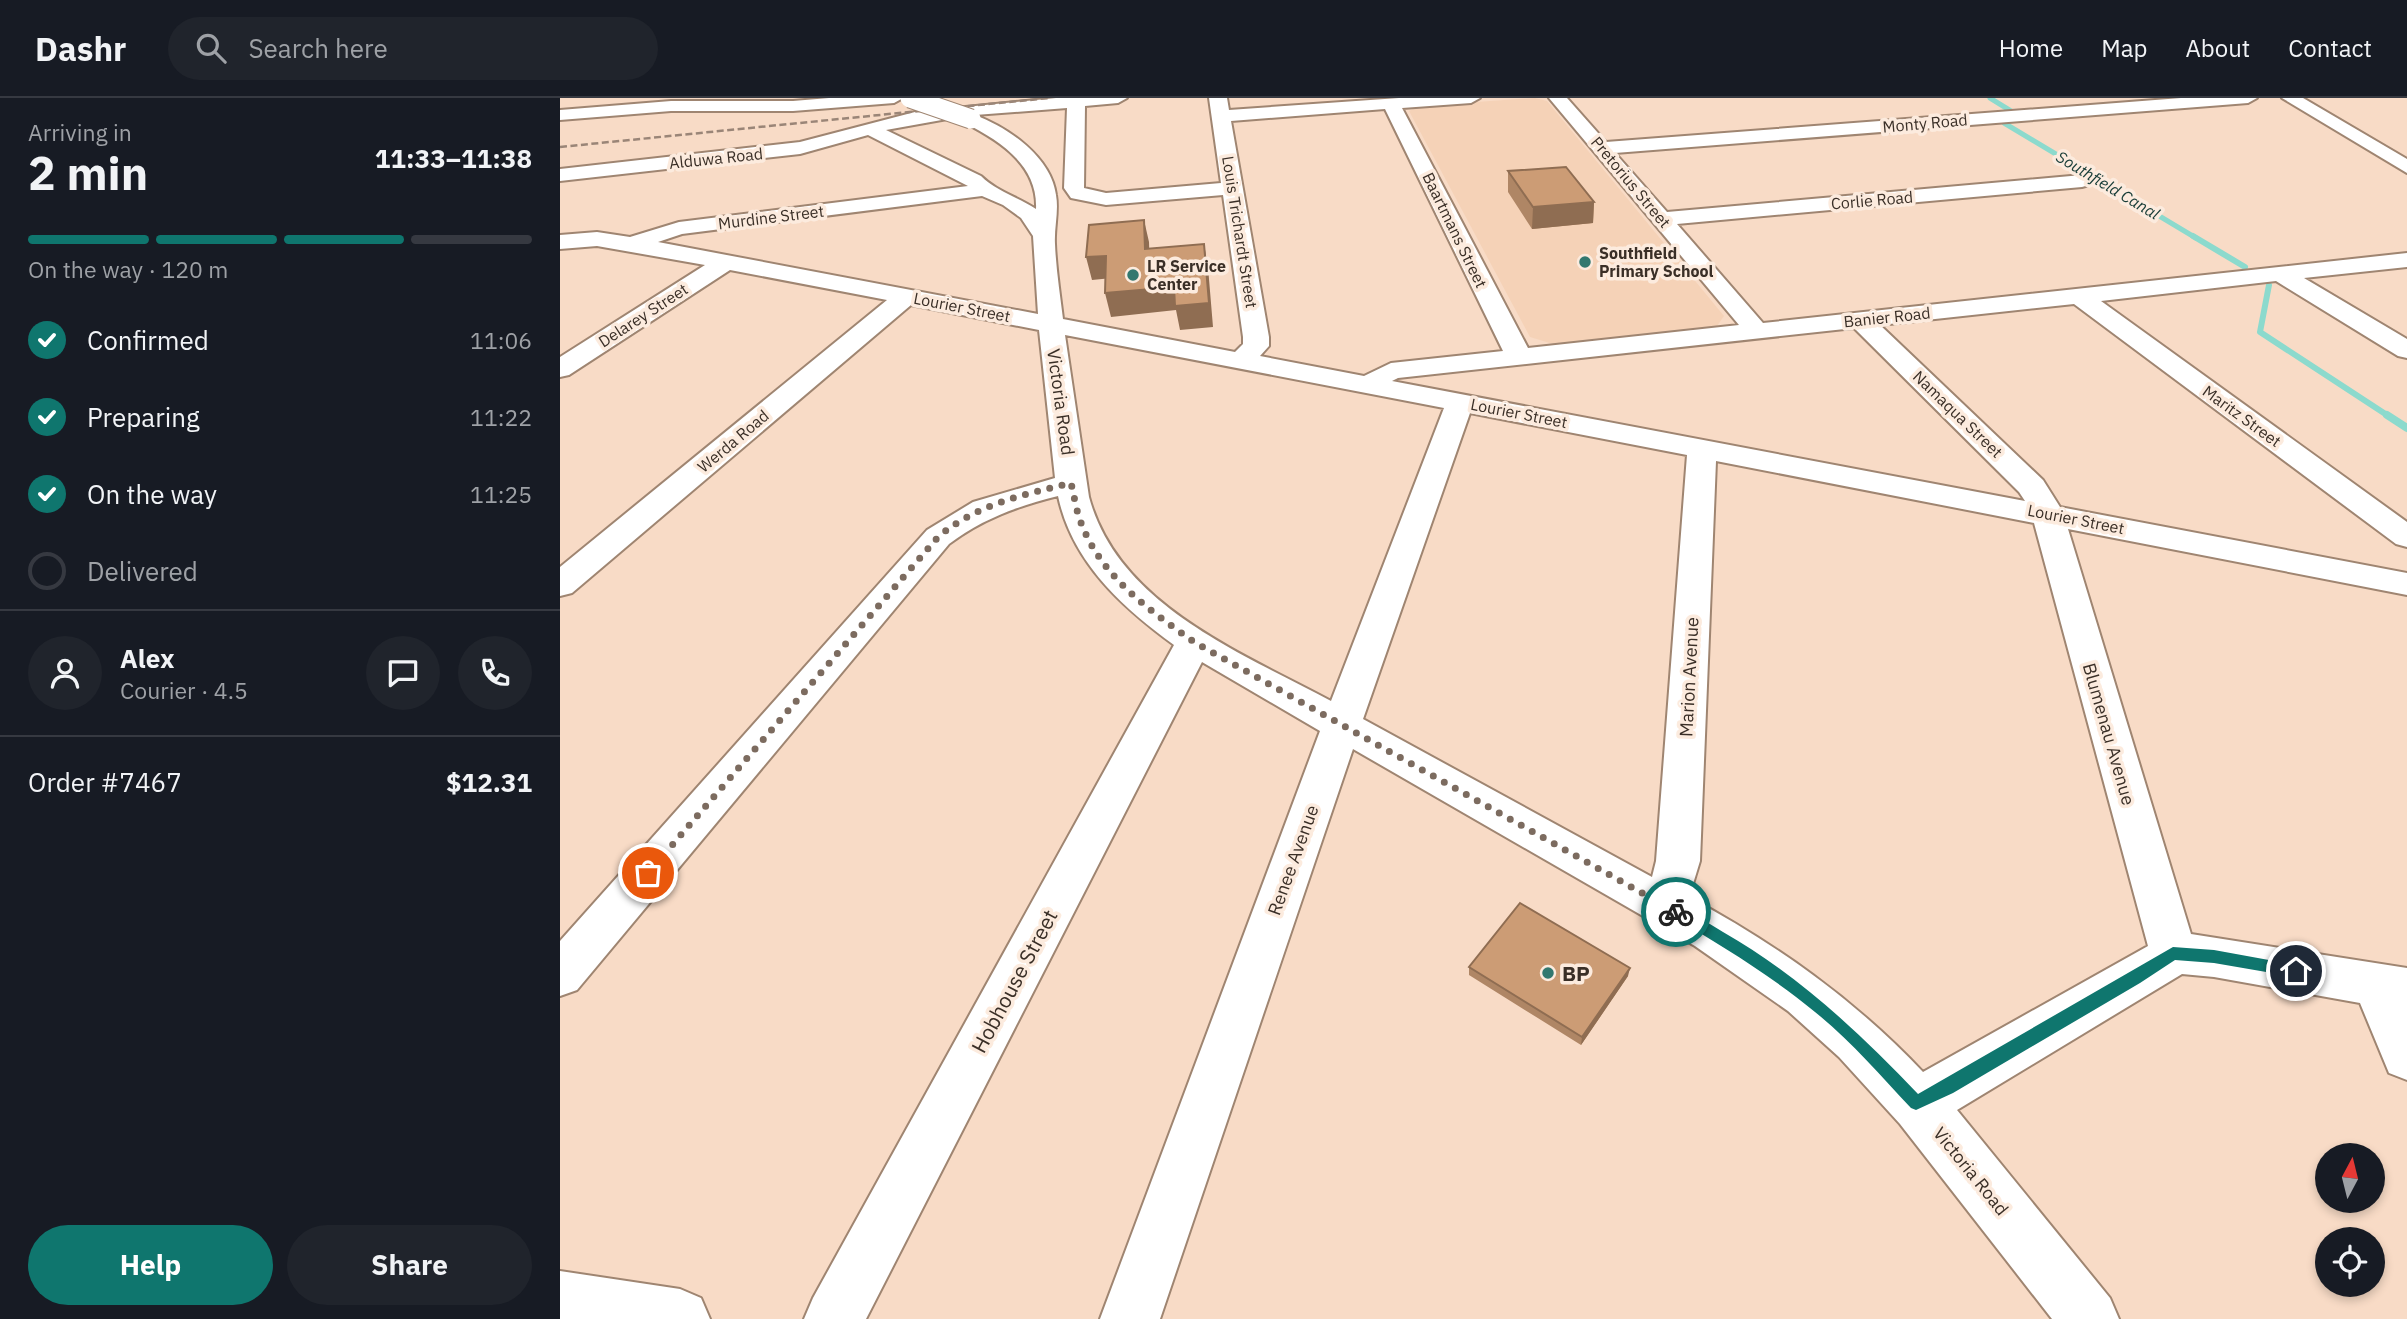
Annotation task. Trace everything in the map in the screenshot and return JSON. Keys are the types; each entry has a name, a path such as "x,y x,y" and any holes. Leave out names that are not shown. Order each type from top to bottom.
{"street":[{"path":"560,115 671,106 763,102 826,104 894,98"},
{"name":"Victoria Road","path":"910,98 971,118 1006,139 1031,162 1045,187 1047,212 1043,235 1050,324 1071,483 1080,520 1099,557 1124,589 1194,642 1745,952 1821,1007 1856,1039 1916,1102 2089,1319"},
{"name":"Alduwa Road","path":"560,175 787,150 830,142 870,129 927,116 1118,98"},
{"path":"1220,107 1391,104 1471,98"},
{"name":"Pretorius Street","path":"1558,98 1757,331"},
{"name":"Monty Road","path":"1602,148 2248,98"},
{"path":"2291,98 2407,167"},
{"path":"1076,102 1074,188 1083,197 1118,198 1234,188"},
{"name":"Baartmans Street","path":"1391,104 1519,357"},
{"path":"1908,104 1935,122"},
{"name":"Louis Trichardt Street","path":"1220,107 1257,343 1241,360"},
{"path":"870,129 974,180 984,191 1010,201 1029,214 1043,235"},
{"name":"Corlie Road","path":"1662,219 2082,181"},
{"name":"Murdine Street","path":"560,242 597,239 631,244 679,228 984,191"},
{"name":"Lourier Street","path":"631,244 1702,447 2406,585"},
{"name":"Banier Road","path":"1371,384 1382,374 1391,372 2407,260"},
{"name":"Delarey Street","path":"561,367 726,262"},
{"path":"2266,276 2407,350"},
{"name":"Maritz Street","path":"2078,295 2407,537"},
{"name":"Werda Road","path":"560,586 906,297"},
{"name":"Namaqua Street","path":"1860,320 2032,487 2048,514"},
{"name":"Renee Avenue","path":"1130,1319 1341,725 1460,402"},
{"name":"Marion Avenue","path":"1661,904 1675,877 1678,861 1702,447"},
{"path":"560,975 938,537 954,524 995,503 1071,483"},
{"name":"Blumenau Avenue","path":"2048,514 2162,923 2173,953"},
{"name":"Hobhouse Street","path":"834,1319 1194,642"},
{"path":"1916,1102 1948,1087 2124,985 2173,953 2214,957 2392,988 2407,1056"},
{"path":"560,1301 680,1319"}],"shaded area":[{"name":"Southfield Primary School","path":"1535,98 1547,101 1724,316 1717,326 1553,344 1530,337 1409,111 1419,106"}],"building":[{"path":"1566,167 1594,202 1533,207 1508,171"},
{"path":"1144,220 1145,249 1204,244 1209,303 1175,306 1174,287 1105,293 1106,256 1086,257 1089,225"},
{"path":"1520,903 1630,968 1582,1037 1469,967"}],"waterway":[{"name":"Southfield Canal","path":"1990,98 2011,111 2004,123 2196,238"},
{"name":"Southfield Canal","path":"2193,236 2245,267"},
{"name":"Southfield Canal","path":"2269,285 2260,332 2390,417"},
{"name":"Southfield Canal","path":"2387,415 2407,428"}],"railway":[{"path":"560,147 1049,98"}],"way so far":[{"path":"648,873 938,537 972,513 995,503 1071,483 1080,520 1099,557 1124,589 1194,642 1676,912"}],"place":[{"name":"Southfield Primary School","path":"1585,262"},
{"name":"LR Service Center","path":"1133,275"},
{"name":"BP","path":"1548,973"}],"route":[{"path":"1676,912 1745,952 1821,1007 1856,1039 1916,1102 1948,1087 2135,979 2173,953 2296,971"}]}
